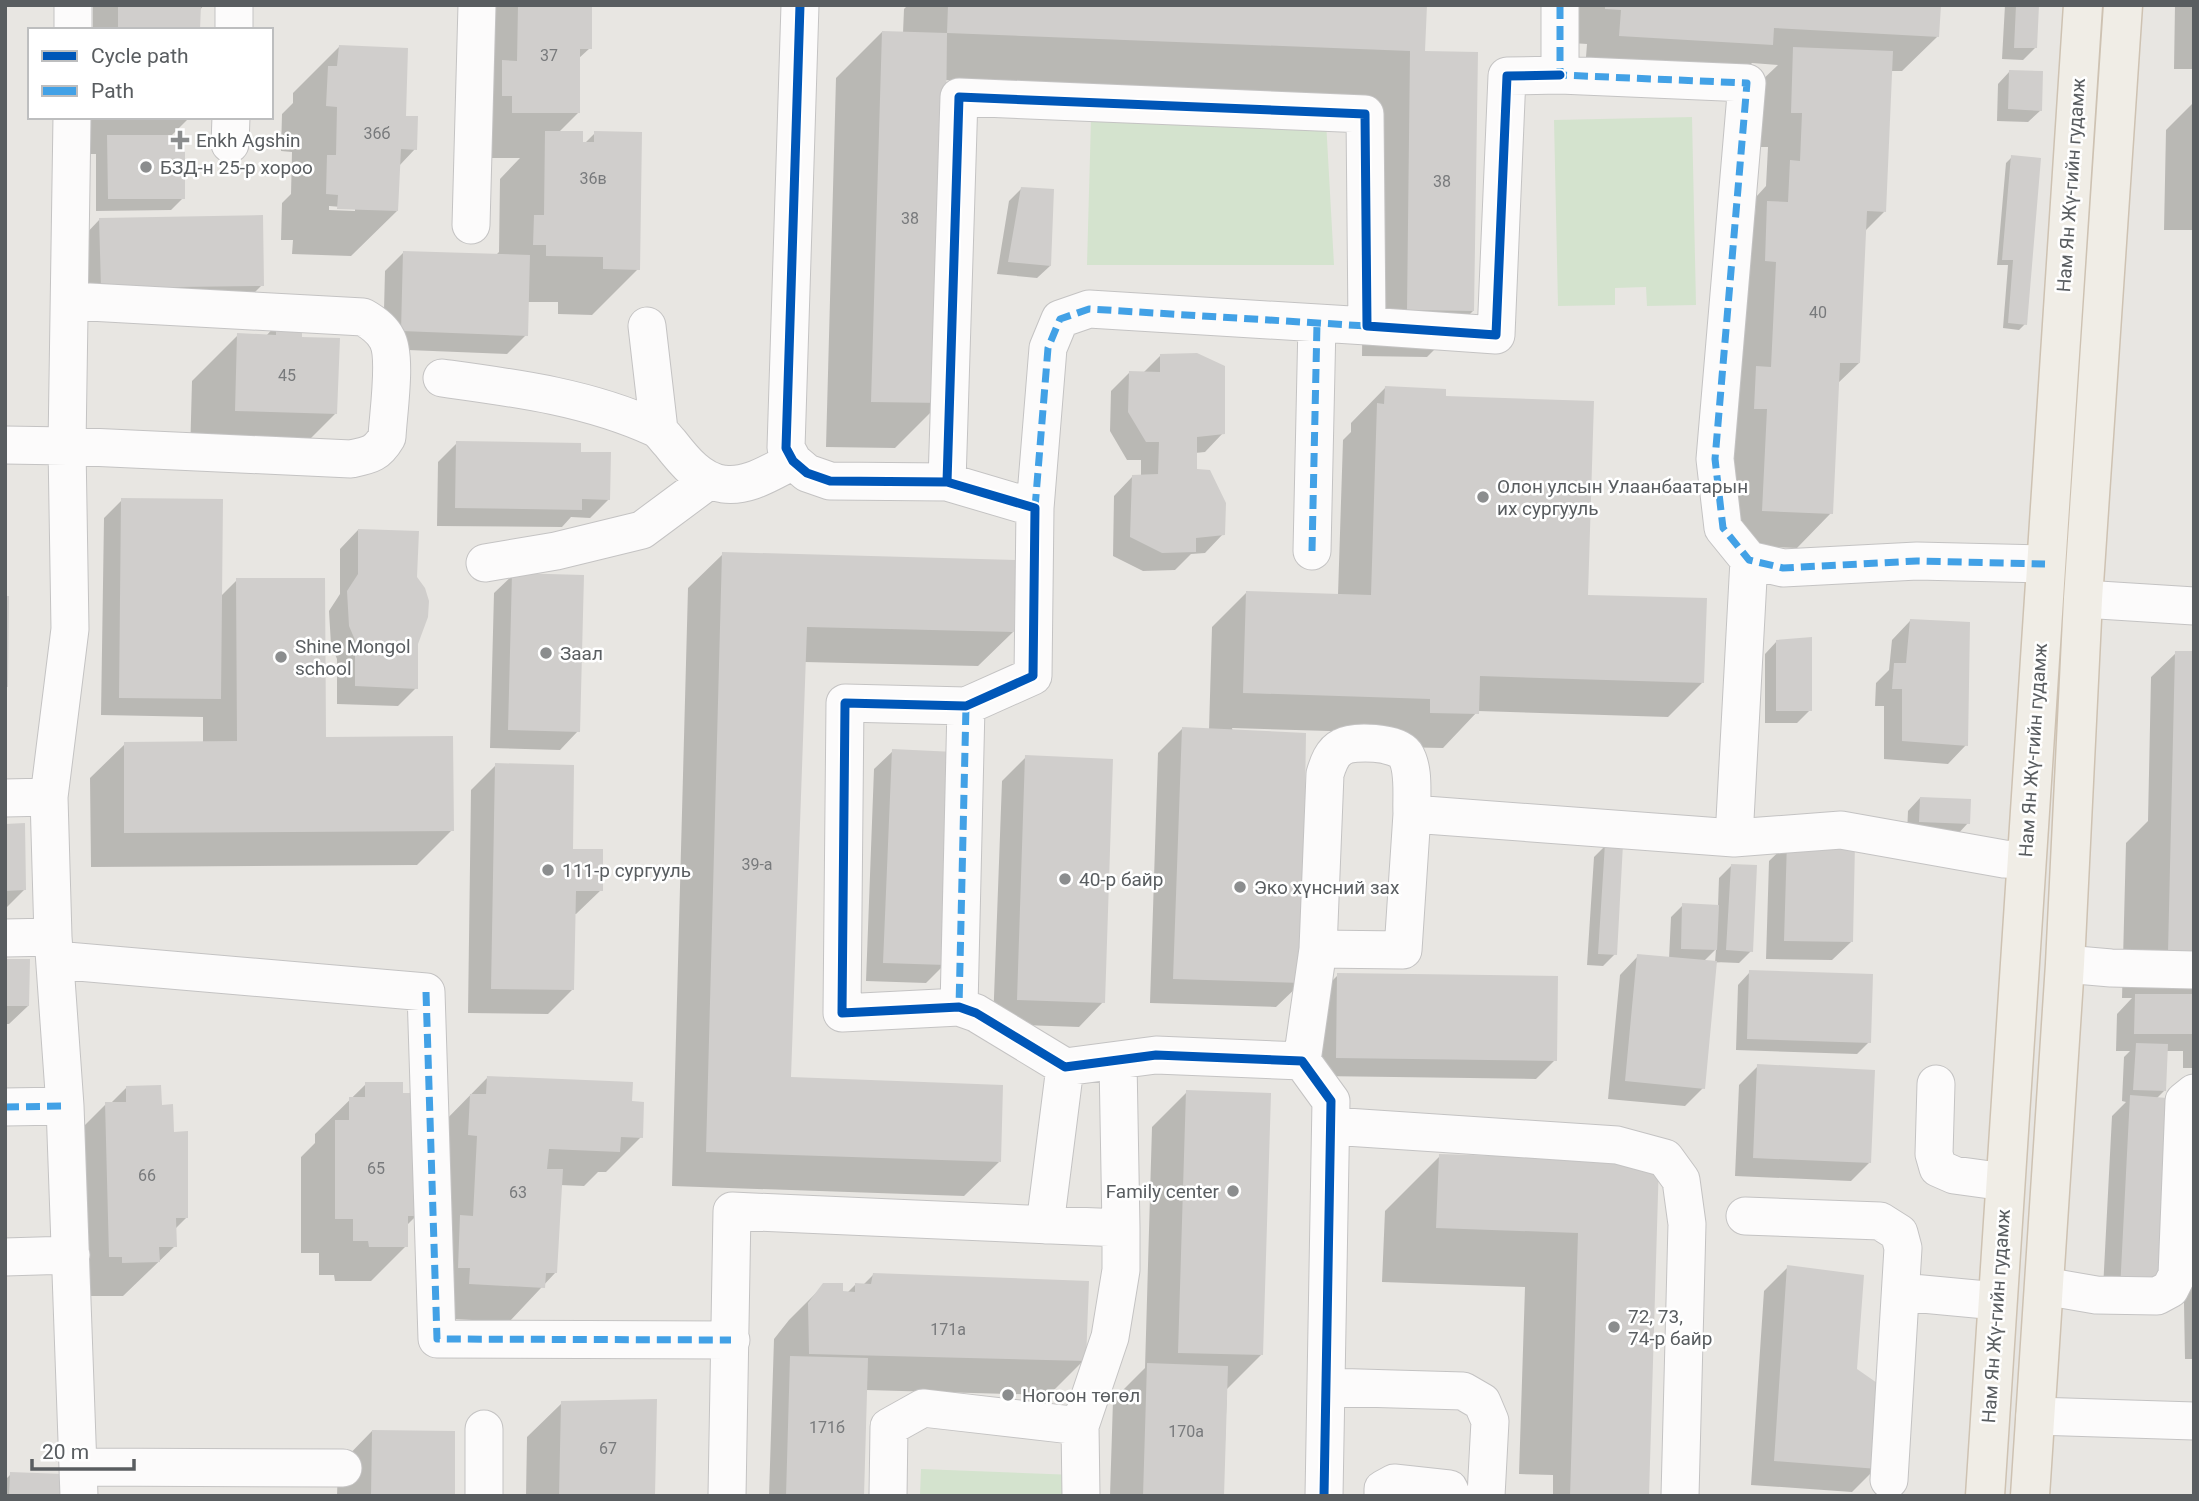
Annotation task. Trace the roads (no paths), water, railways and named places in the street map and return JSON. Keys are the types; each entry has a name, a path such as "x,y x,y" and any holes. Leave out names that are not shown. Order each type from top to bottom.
{"main road":[{"name":"Нам Ян Жү-гийн гудамж","path":"1984,1496 2083,5"},
{"name":"Нам Ян Жү-гийн гудамж","path":"2030,1496 2065,964 2083,599 2123,5"}],"street":[{"path":"73,5 73,28"},
{"path":"234,5 234,28"},
{"path":"471,225 477,5"},
{"path":"800,5 786,448 793,461 807,473 830,481 947,482 1035,508"},
{"path":"1560,5 1560,75"},
{"path":"1302,1060 1156,1055 1065,1067 976,1013 960,1007 842,1013 845,703 965,706 1033,676 1035,508 1048,348 1060,319 1089,309 1496,335 1507,76 1560,75 1747,83 1715,460 1723,528 1749,560 1783,568 1917,561 2045,564"},
{"path":"947,482 959,97 1365,114 1367,326"},
{"path":"72,119 67,446 70,629 49,797 54,948 65,1106 78,1481 343,1468"},
{"path":"5,446 67,446 351,459 371,454 381,448 387,437 392,353 387,338 375,324 363,317 71,301"},
{"path":"1312,551 1317,323"},
{"path":"647,326 659,430"},
{"path":"442,379 538,391 599,407 659,430 682,459 708,481 727,485 748,483 793,461"},
{"path":"485,563 556,551 642,530 708,481"},
{"path":"1734,838 1749,560"},
{"path":"2083,599 2194,606"},
{"path":"960,1007 965,706"},
{"path":"1318,948 1402,950 1412,814 1410,768 1407,757 1399,748 1387,744 1343,745 1329,761 1325,774 1318,948 1302,1060 1331,1101 1324,1496"},
{"path":"5,798 49,797"},
{"path":"1412,814 1734,838 1841,830 2004,859 2026,860"},
{"path":"5,938 54,948 426,992 437,1339 731,1340"},
{"path":"2065,964 2194,970"},
{"path":"1081,1496 1080,1426 1110,1337 1121,1270 1118,1060"},
{"path":"1045,1225 1065,1067"},
{"path":"1936,1084 1934,1154 1938,1168 1954,1175 2005,1181"},
{"path":"2044,1286 2096,1295 2157,1296 2170,1289 2177,1275 2184,1101 2194,1093"},
{"path":"5,1107 65,1106"},
{"path":"1331,1126 1617,1146 1665,1158 1681,1180 1687,1224 1680,1496"},
{"path":"727,1496 732,1211 1121,1228"},
{"path":"1745,1216 1880,1222 1899,1233 1903,1248 1889,1480"},
{"path":"5,1257 71,1255"},
{"path":"1901,1292 1997,1301"},
{"path":"1326,1387 1463,1391 1482,1402 1490,1421 1486,1496"},
{"path":"888,1496 889,1427 923,1408 1080,1426"},
{"path":"2035,1416 2194,1421"},
{"path":"484,1429 484,1496"},
{"path":"1383,1496 1383,1489 1394,1483 1449,1489 1452,1496"}],"place":[{"name":"Enkh Agshin","path":"180,140"},
{"name":"БЗД-н 25-р хороо","path":"146,167"},
{"name":"Олон улсын Улаанбаатарын их сургууль","path":"1483,497"},
{"name":"Заал","path":"546,653"},
{"name":"Shine Mongol school","path":"281,657"},
{"name":"111-р сургууль","path":"548,870"},
{"name":"40-р байр","path":"1065,879"},
{"name":"Эко хүнсний зах","path":"1240,887"},
{"name":"Family center","path":"1233,1191"},
{"name":"72, 73, 74-р байр","path":"1614,1327"},
{"name":"Ногоон төгөл","path":"1008,1395"}]}
